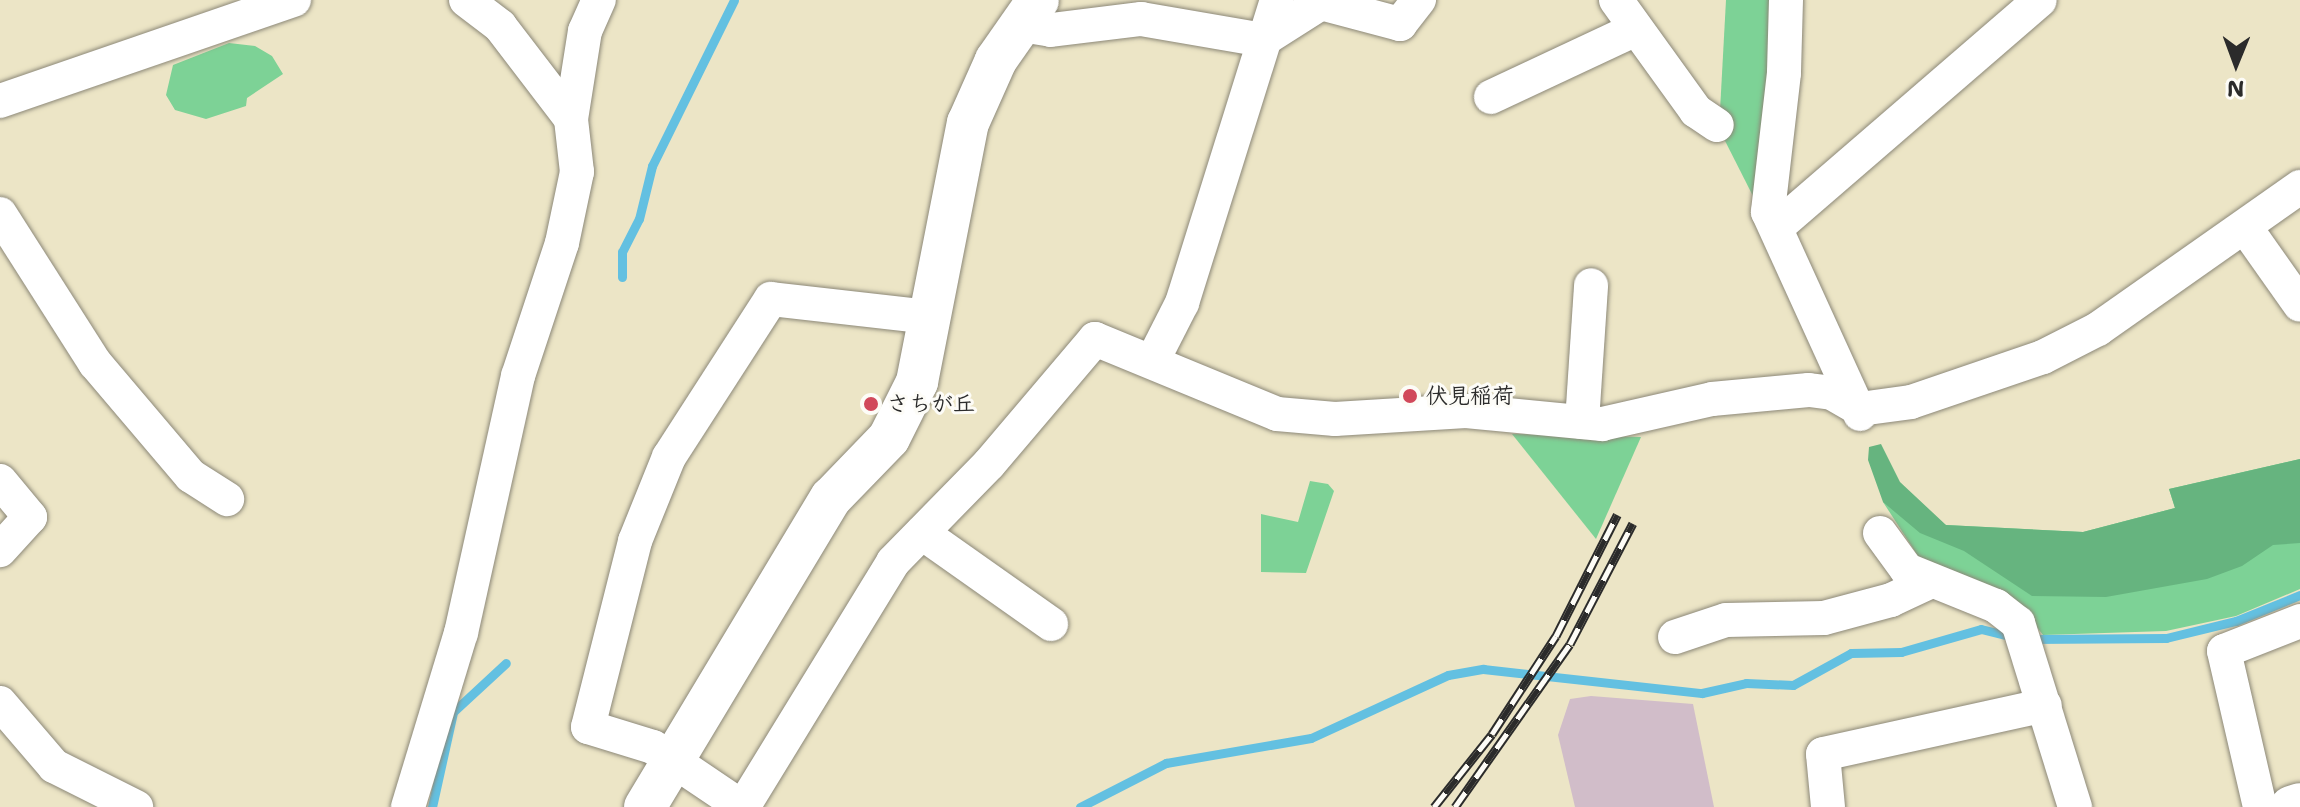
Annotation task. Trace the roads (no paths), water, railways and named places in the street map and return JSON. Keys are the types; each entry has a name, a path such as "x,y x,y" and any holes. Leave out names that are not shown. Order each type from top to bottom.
{"street":[{"path":"0,101 294,0"},
{"path":"466,0 500,26 571,119"},
{"path":"1153,360 1182,303 1277,0"},
{"path":"645,807 696,783 831,498 889,438 917,382 968,123 996,60 1030,12 1051,30 1141,19 1263,40 1321,3 1400,24 1419,0"},
{"path":"1786,0 1784,73 1768,212 1860,415"},
{"path":"1777,227 2040,0"},
{"path":"408,807 461,633 518,376 562,243 577,172 571,119 585,31 597,1"},
{"path":"1491,97 1630,11 1696,111 1717,125"},
{"path":"1860,415 1911,402 2043,357 2098,329 2300,187"},
{"path":"0,214 95,363 191,476 227,499"},
{"path":"2245,227 2300,305"},
{"path":"1582,422 1591,285"},
{"path":"929,317 771,299 669,457 635,541 588,727 653,747 696,783 742,807 893,562 989,464 1095,339 1153,360 1277,414 1335,419 1466,411 1602,424 1712,399 1809,390 1832,393 1860,415"},
{"path":"0,481 30,517 0,550"},
{"path":"922,533 1051,624"},
{"path":"1880,533 1907,570 1929,582 1996,606 2018,623 2075,807"},
{"path":"1675,637 1726,620 1824,618 1891,600 1929,582"},
{"path":"2260,807 2224,651 2300,621"},
{"path":"0,703 54,766 136,807"},
{"path":"1828,807 1823,754 2045,705"},
{"path":"2291,807 2300,804"}],"waterway":[{"path":"622,277 622,252 639,219 652,166 734,0"},
{"path":"2031,639 2166,638 2236,621 2300,595"},
{"path":"1080,807 1166,763 1311,738 1448,675 1483,669 1702,693 1746,683 1793,685 1851,653 1901,652 1981,629 2016,638"},
{"path":"432,807 453,712 506,663"}],"railway":[{"path":"1434,807 1492,734 1556,636 1617,515"},
{"path":"1455,807 1570,644 1633,523"}],"place":[{"name":"伏見稲荷","path":"1410,396"},
{"name":"さちが丘","path":"871,404"}]}
